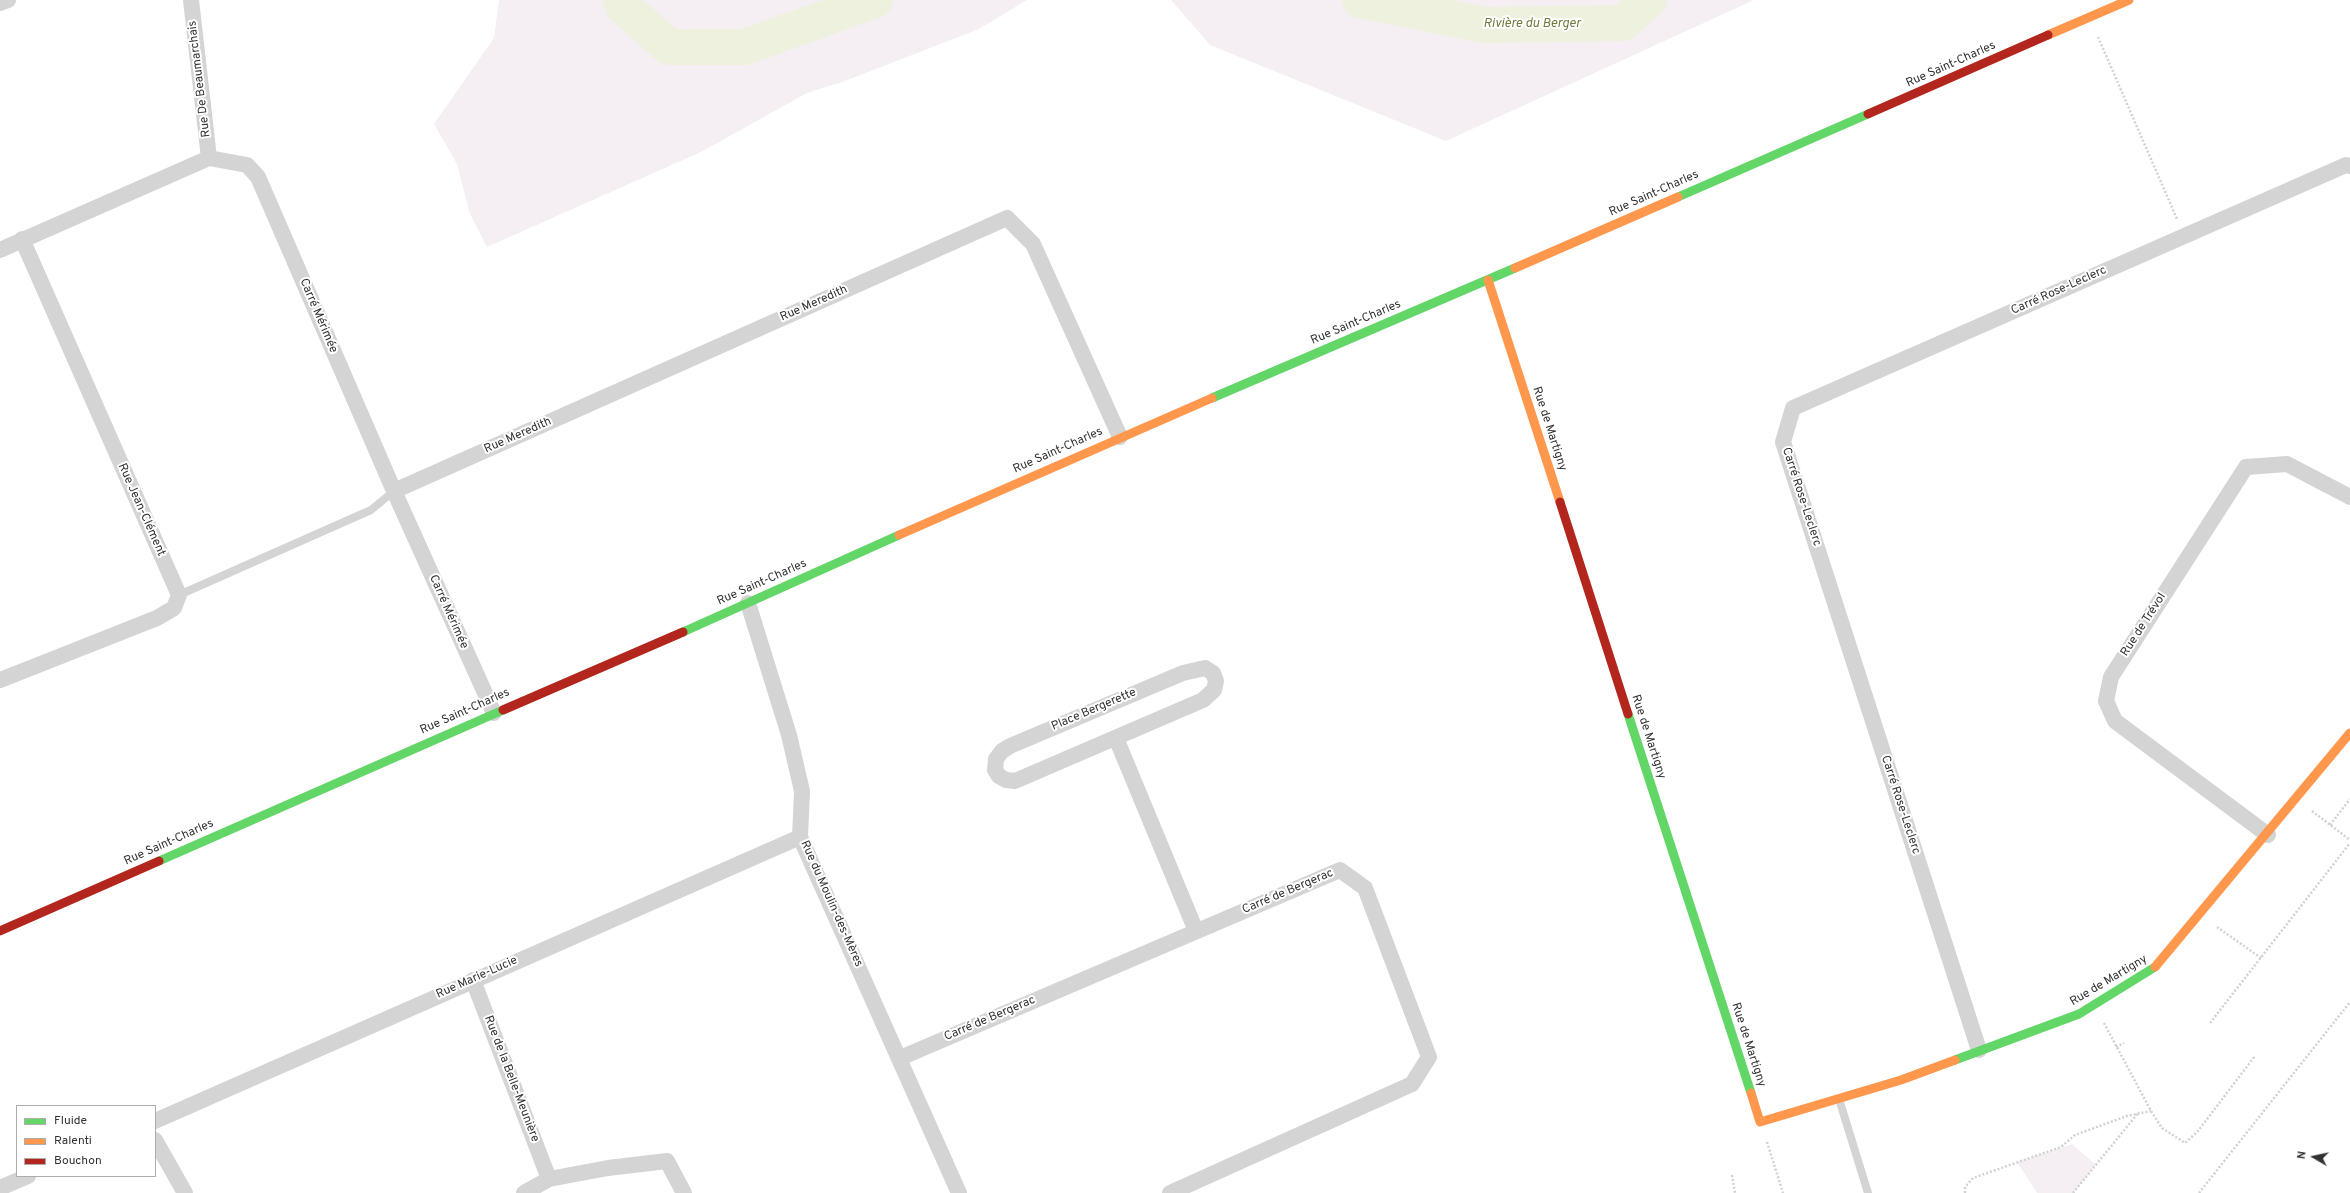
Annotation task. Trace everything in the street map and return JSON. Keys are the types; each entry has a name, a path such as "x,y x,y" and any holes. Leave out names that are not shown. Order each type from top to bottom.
{"street":[{"path":"0,3 8,0"},
{"name":"Rue De Beaumarchais","path":"191,0 209,158"},
{"name":"Rue Saint-Charles","path":"0,930 748,603 1120,437 1488,280 2129,0"},
{"path":"0,250 22,239 209,158"},
{"name":"Carré Mérimée","path":"209,158 247,165 258,177 394,492 494,713"},
{"name":"Carré Rose-Leclerc","path":"1980,1050 1783,442 1793,408 2346,165 2350,166"},
{"name":"Rue Meredith","path":"394,492 1007,218 1033,244 1120,437"},
{"name":"Rue Jean-Clément","path":"22,239 179,595"},
{"name":"Rue de Martigny","path":"1488,280 1760,1122 1901,1080 2080,1014 2154,970 2268,835 2350,733"},
{"name":"Rue de Trévol","path":"2268,835 2115,722 2106,702 2111,677 2246,467 2287,464 2350,497"},
{"path":"0,680 157,618 174,608 179,595"},
{"name":"Rue du Moulin-des-Mères","path":"748,603 790,735 802,791 800,836 959,1193"},
{"name":"Place Bergerette","path":"1205,668 1213,673 1216,681 1214,690 1203,700 1116,738 1015,781 1006,780 995,770 996,759 1002,751 1010,746 1183,673 1205,668"},
{"path":"1116,738 1196,931"},
{"name":"Rue Marie-Lucie","path":"156,1121 800,836"},
{"name":"Carré de Bergerac","path":"900,1058 1340,870 1365,888 1429,1057 1412,1084 1170,1193"},
{"name":"Rue de la Belle-Meunière","path":"473,980 550,1179"},
{"path":"156,1142 185,1193"},
{"path":"524,1193 550,1179 608,1168 667,1161 684,1193"},
{"path":"0,1188 26,1177"}],"lane":[{"path":"179,595 371,510 394,492"},
{"path":"1839,1098 1868,1193"}],"path":[{"path":"2089,17 2184,236"},
{"path":"2330,825 2350,799"},
{"path":"2210,1023 2350,841 2296,800"},
{"path":"2200,915 2261,958"},
{"path":"2199,1193 2350,1002"},
{"path":"2095,1005 2116,1047 2162,1128 2185,1143 2198,1131 2255,1056"},
{"path":"2116,1047 2124,1043"},
{"path":"1966,1193 1965,1187 1973,1178 2061,1147 2075,1135 2140,1112 2151,1111"},
{"path":"2073,1193 2140,1112"},
{"path":"1765,1137 1783,1193"},
{"path":"1732,1175 1735,1193"}],"shaded area":[{"path":"499,0 1027,0 979,29 845,81 807,93 701,152 487,247 470,214 457,164 434,124 494,38"},
{"path":"1171,0 1754,0 1446,141 1210,45"},
{"path":"2072,1144 2096,1165 2073,1193 2037,1193 2017,1162"}],"waterway":[{"name":"Rivière du Berger","path":"621,0 623,6 669,47 745,47 875,0"},
{"name":"Rivière du Berger","path":"1360,0 1484,25 1623,23 1649,0"}],"traffic: fast":[{"path":"1678,197 1868,114"},
{"path":"1212,398 1515,268"},
{"path":"683,632 899,535"},
{"path":"159,861 503,710"},
{"path":"1628,714 1751,1093"},
{"path":"1955,1060 2079,1014 2155,967"}],"traffic: slow":[{"path":"2048,35 2129,0"},
{"path":"1515,268 1678,197"},
{"path":"1488,280 1560,502"},
{"path":"899,535 1212,398"},
{"path":"2155,967 2350,733"},
{"path":"1751,1093 1760,1122 1901,1080 1955,1060"}],"traffic: jam":[{"path":"1868,114 2048,35"},
{"path":"1560,502 1628,714"},
{"path":"503,710 683,632"},
{"path":"0,931 159,861"}]}
